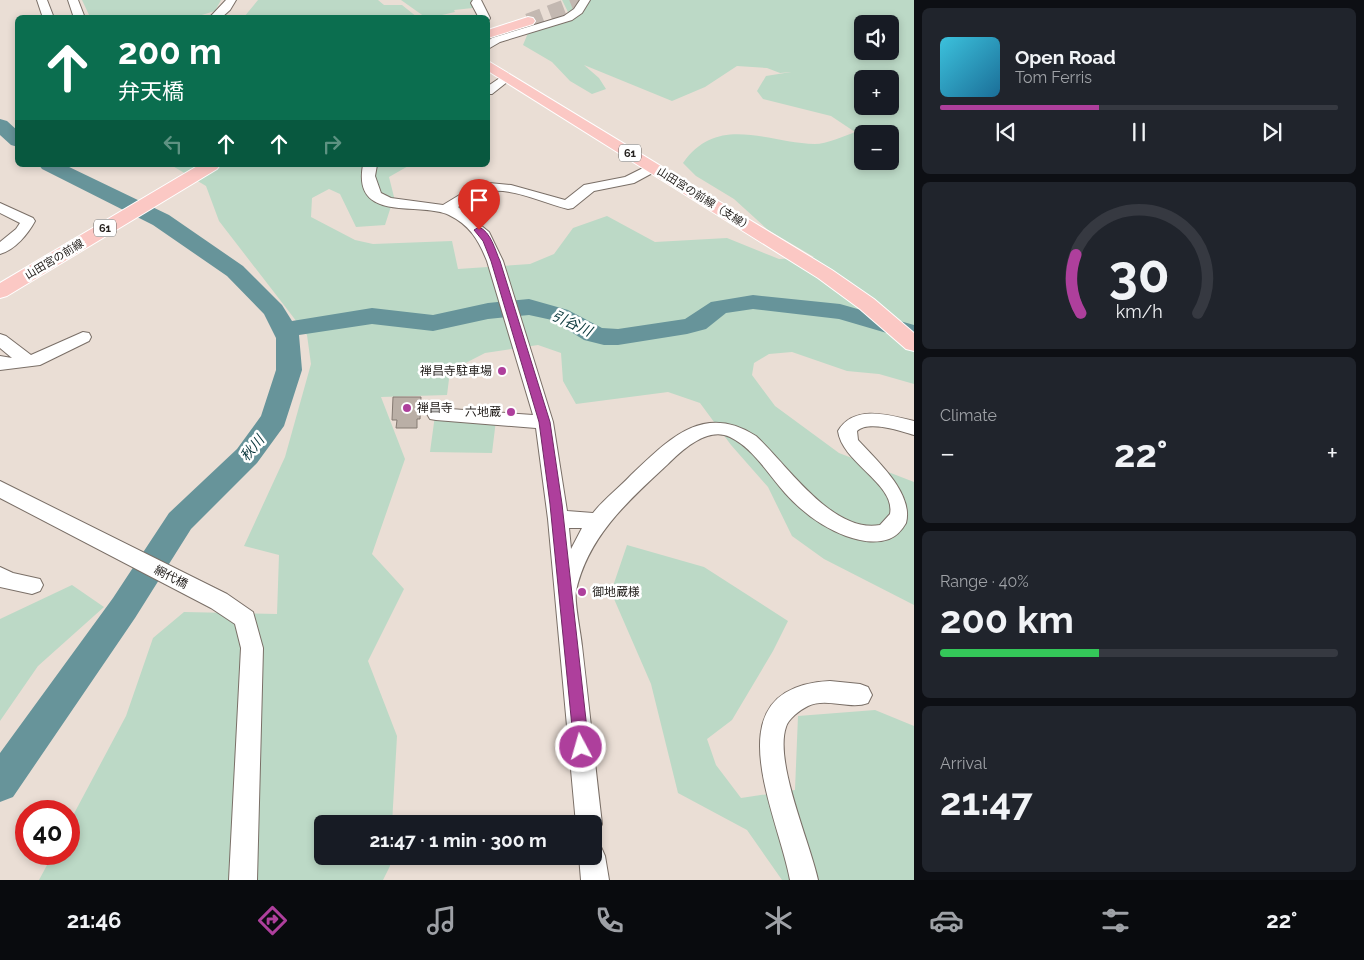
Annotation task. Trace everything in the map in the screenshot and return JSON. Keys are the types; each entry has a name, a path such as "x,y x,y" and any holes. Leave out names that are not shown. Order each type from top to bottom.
{"main road":[{"path":"490,33 528,21"},
{"name":"山田宮の前線（支線）","path":"490,66 845,287 914,344"},
{"name":"山田宮の前線","path":"0,292 208,167"}],"street":[{"path":"42,0 48,15"},
{"path":"72,0 79,15"},
{"path":"218,15 226,8 231,0"},
{"path":"490,44 496,40 568,18 578,11 585,0"},
{"path":"477,1 476,3 483,15"},
{"path":"490,90 507,77"},
{"path":"370,167 368,176 370,186 380,200 446,209 458,214 484,235 498,272 544,422 558,519 588,815"},
{"path":"446,209 475,191 487,187 504,188 568,205 589,188 629,180 653,167"},
{"path":"0,207 27,223"},
{"path":"0,222 27,223"},
{"path":"0,249 22,232 27,223"},
{"path":"0,362 4,365 29,362 83,337"},
{"path":"436,414 544,422"},
{"path":"566,594 579,552 598,521 669,450 703,430 715,427 736,431 747,439 810,507 849,528 864,533 876,534 894,526 901,507 893,490 849,442 848,428 854,423 871,420 890,421 914,428"},
{"name":"網代橋","path":"0,488 219,601 244,618 252,648 243,880"},
{"path":"558,519 598,521"},
{"path":"804,880 795,837 772,770 771,742 775,720 794,699 809,694 832,690 860,695"},
{"path":"593,865 595,880"}],"lane":[{"path":"0,340 29,362"},
{"path":"0,576 10,581 32,586"}],"green space":[{"path":"82,0 221,0 215,11 202,15 89,15"},
{"path":"258,0 378,0 384,5 402,5 414,15 246,15"},
{"path":"401,0 480,0 473,8 454,10 455,12 442,15 422,15"},
{"path":"562,0 914,0 914,384 879,374 847,371 792,352 769,354 754,363 752,375 775,406 839,453 914,482 914,605 824,559 792,536 768,487 731,445 700,403 668,392 576,404 563,381 561,353 538,345 485,353 450,371 447,395 381,397 405,459 372,554 404,589 368,661 397,736 393,815 314,815 314,865 390,865 383,880 39,880 47,865 80,865 80,802 126,716 153,638 184,612 277,614 279,555 244,546 285,457 311,364 307,335 219,221 206,186 174,167 406,167 389,177 394,197 385,225 356,227 340,194 329,189 312,198 311,217 355,240 373,244 452,241 458,269 530,264 554,254 573,228 607,216 655,242 727,238 779,259 814,257 768,230 734,199 696,176 683,163 697,148 712,139 727,135 744,134 819,144 854,132 854,170 899,170 899,125 854,125 854,131 831,116 763,99 757,91 766,76 791,72 780,73 767,68 737,66 705,87 672,101 584,65 599,78 606,89 592,94 570,81 552,62 523,45 528,33 566,16 568,12"},
{"path":"435,415 496,420 492,453 430,452"},
{"path":"627,545 704,567 788,621 773,651 732,720 707,739 716,765 741,798 795,790 798,716 875,710 914,726 914,880 782,880 747,830 678,793 651,684 611,592"},
{"path":"72,585 104,607 38,666 0,721 0,619"}],"building":[{"name":"禅昌寺","path":"393,397 421,397 420,419 417,419 417,428 396,428 397,420 392,420"}],"waterway":[{"name":"秋川","path":"0,125 15,138"},
{"name":"秋川","path":"53,167 161,220 235,271 274,310 284,330"},
{"name":"引谷川","path":"284,330 372,316 433,323 488,311 529,307 560,315 593,334 604,337 618,337 645,331 661,331 687,326 697,323 719,307 753,302 840,312 914,333"},
{"name":"秋川","path":"0,784 124,608 180,521 247,456 274,419 289,370 288,338 284,330"}],"tunnel":[{"path":"528,21 583,0"}],"place":[{"name":"禅昌寺駐車場","path":"502,371"},
{"name":"禅昌寺","path":"407,408"},
{"name":"六地蔵","path":"511,412"},
{"name":"御地蔵様","path":"582,592"}],"route":[{"path":"479,230 488,241 495,261 544,422 556,504 581,747"}]}
